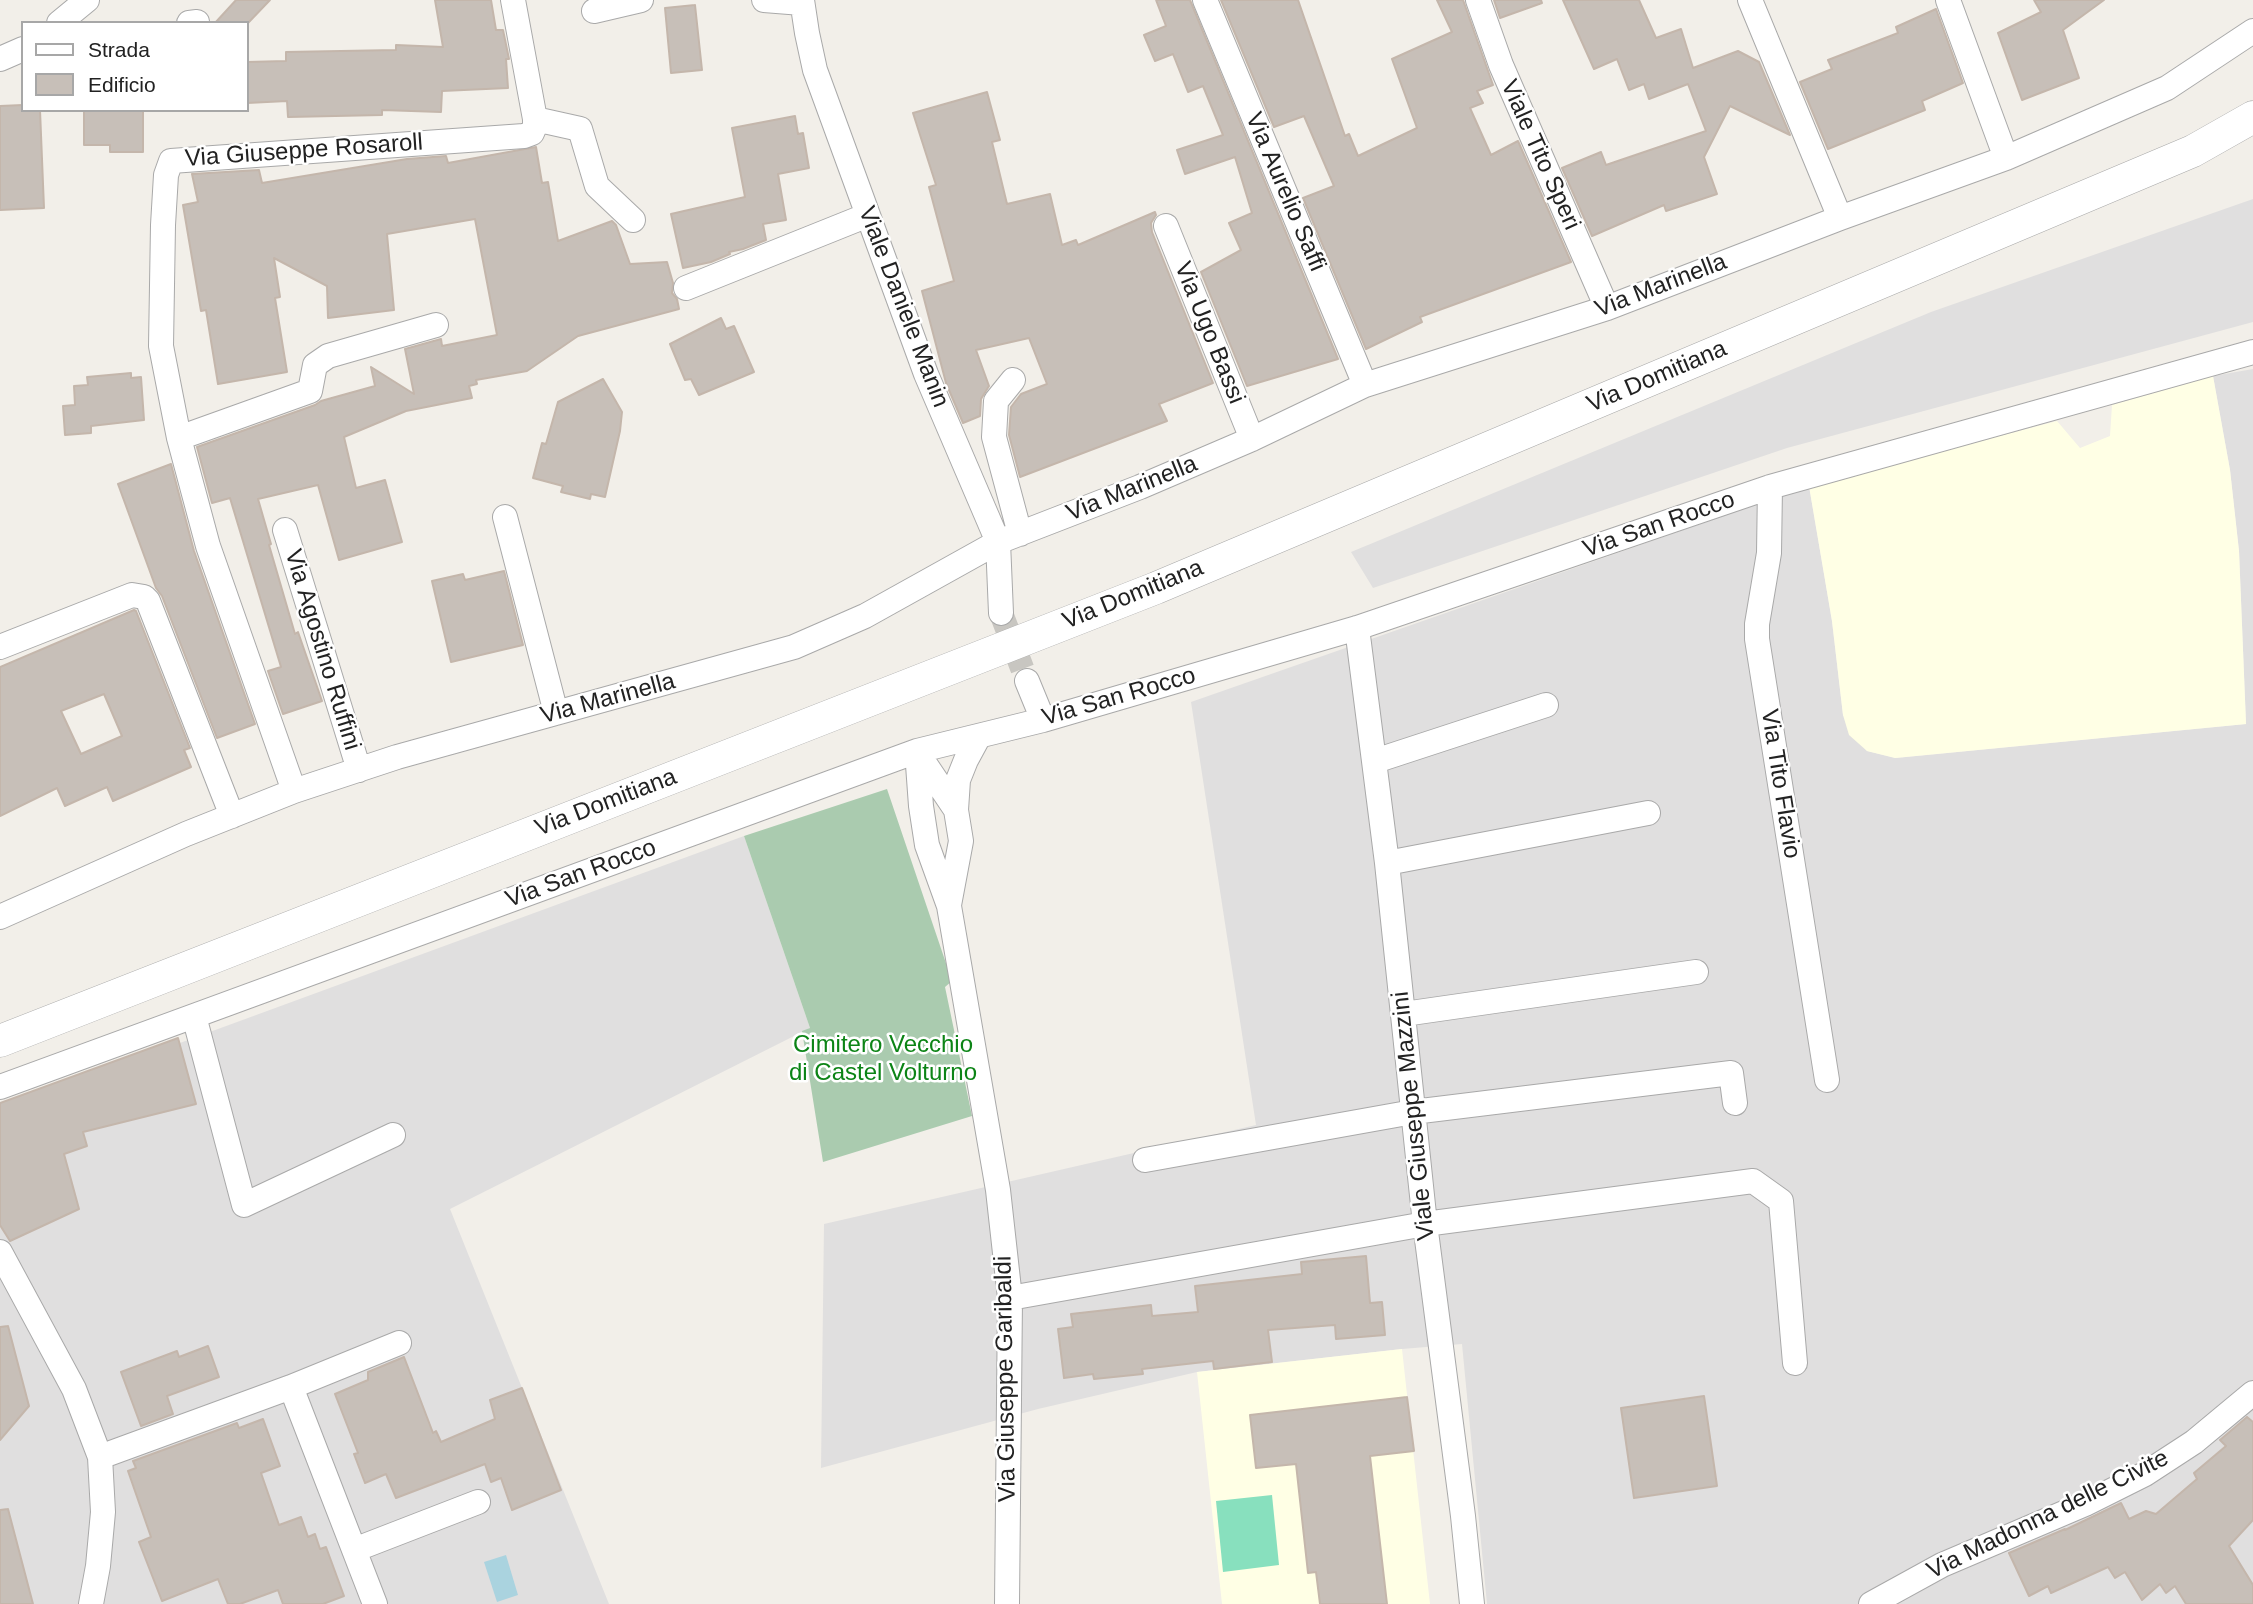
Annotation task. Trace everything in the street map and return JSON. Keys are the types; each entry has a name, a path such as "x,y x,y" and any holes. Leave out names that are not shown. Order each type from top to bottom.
{"street":[{"path":"61,21 87,0"},
{"path":"513,0 535,119 580,128 597,186 633,220"},
{"path":"594,10 641,0"},
{"path":"765,0 802,1"},
{"name":"Via Aurelio Saffi","path":"1205,0 1365,385"},
{"name":"Viale Tito Speri","path":"1478,0 1501,65 1607,308"},
{"path":"1750,0 1840,218"},
{"path":"1948,0 2006,158"},
{"name":"Viale Daniele Manin","path":"802,1 815,70 926,374 1009,538 1001,612"},
{"name":"Via Marinella","path":"0,917 186,834 294,791 397,757 794,647 865,616 1009,538 1140,487 1252,439 1365,385 1607,308 1840,218 2006,158 2166,88 2253,31"},
{"path":"0,59 21,51"},
{"name":"Via Domitiana","path":"0,1041 1156,587 2193,151 2253,117"},
{"name":"Via Giuseppe Rosaroll","path":"294,791 208,546 179,438 161,346 166,175 171,161 524,136 532,133 535,119"},
{"path":"686,288 868,215"},
{"name":"Via Ugo Bassi","path":"1166,226 1252,439"},
{"path":"179,438 310,391 314,365 328,356 436,325"},
{"name":"Via San Rocco","path":"0,1087 917,751 1043,720 1357,628 1770,487 2253,352"},
{"path":"1009,538 994,438 996,401 1013,380"},
{"name":"Via Tito Flavio","path":"1770,487 1769,561 1756,639 1827,1080"},
{"path":"505,517 556,713"},
{"name":"Via Agostino Ruffini","path":"285,530 359,770"},
{"path":"0,647 132,595 144,597 148,601 232,816"},
{"name":"Viale Giuseppe Mazzini","path":"1357,628 1375,761 1425,1224 1472,1604"},
{"path":"1027,681 1043,720"},
{"path":"1375,761 1546,705"},
{"name":"Via Giuseppe Garibaldi","path":"949,906 961,841 956,810 958,780 965,760 979,736"},
{"name":"Via Giuseppe Garibaldi","path":"917,751 956,810"},
{"name":"Via Giuseppe Garibaldi","path":"917,751 927,845 949,906 998,1190 1010,1298 1007,1604"},
{"path":"1387,863 1648,813"},
{"path":"1404,1014 1696,972"},
{"path":"194,1016 244,1205 393,1135"},
{"path":"1145,1160 1413,1112 1731,1073 1735,1103"},
{"path":"1010,1298 1425,1224 1753,1181 1781,1201 1795,1363"},
{"path":"0,1252 74,1389 100,1457 103,1512 91,1604"},
{"path":"100,1457 291,1387 398,1343"},
{"path":"291,1387 375,1604"},
{"name":"Via Madonna delle Civite","path":"1871,1604 1942,1565 2085,1504 2145,1474 2194,1442 2253,1392"},
{"path":"354,1550 478,1502"}],"shaded area":[{"path":"2253,199 2253,322 1787,448 1373,588 1351,552 1931,312"},
{"path":"2253,369 2253,1604 1487,1604 1462,1344 1197,1372 1038,1409 821,1468 824,1224 1256,1125 1191,702 1809,486 1832,621 1843,715 1867,751 1896,758 2246,724 2239,551 2230,470 2213,376"},
{"path":"2213,376 2230,470 2239,551 2246,724 1895,758 1867,751 1849,735 1843,715 1832,621 1809,486 2057,421 2080,448 2110,436 2112,405"},
{"path":"744,836 810,1028 450,1209 609,1604 0,1604 0,1109"},
{"path":"1402,1349 1430,1604 1222,1604 1197,1372"}],"green space":[{"name":"Cimitero Vecchio di Castel Volturno","path":"887,789 952,981 945,987 972,1116 823,1162 802,1031 810,1028 744,836"},
{"path":"1272,1495 1279,1565 1223,1572 1216,1501"}],"water":[{"path":"506,1555 518,1595 497,1602 484,1562"}],"building":[{"path":"236,0 270,0 248,23 217,21"},
{"path":"435,0 491,0 496,30 503,30 509,59 506,59 508,88 442,91 441,112 382,110 382,115 288,117 287,101 248,103 248,62 286,61 286,52 396,50 396,45 443,47"},
{"path":"1156,0 1190,0 1338,359 1247,386 1201,272 1241,250 1229,223 1252,213 1235,157 1185,174 1177,150 1223,135 1203,86 1188,92 1173,54 1155,61 1144,35 1166,26"},
{"path":"1221,0 1298,0 1345,136 1349,134 1358,156 1417,128 1392,59 1452,32 1437,0 1463,0 1493,85 1477,91 1483,103 1470,108 1491,155 1518,141 1571,262 1420,317 1422,322 1366,349 1303,198 1334,186 1304,116 1274,127"},
{"path":"1494,0 1541,0 1542,3 1500,18"},
{"path":"1563,0 1639,0 1656,38 1681,29 1693,68 1738,51 1759,62 1790,135 1730,106 1704,157 1717,194 1666,211 1664,205 1592,236 1562,168 1601,152 1606,165 1706,131 1688,84 1649,99 1644,84 1629,90 1617,59 1594,69"},
{"path":"2034,0 2104,0 2063,30 2079,78 2022,100 1998,33 2041,12"},
{"path":"695,5 702,70 671,73 665,8"},
{"path":"1936,9 1963,83 1922,101 1925,110 1828,149 1800,82 1832,69 1828,60 1898,33 1896,27"},
{"path":"987,92 1000,140 992,142 1007,204 1050,194 1062,245 1076,240 1078,245 1155,212 1151,223 1152,232 1213,383 1159,404 1167,421 1020,477 1009,435 1011,407 1021,394 1047,384 1029,338 976,350 989,386 981,399 980,416 963,423 946,383 922,291 954,281 929,187 936,185 913,113"},
{"path":"21,105 21,112 40,112 44,208 0,210 0,106"},
{"path":"84,112 143,112 143,152 110,152 110,145 84,145"},
{"path":"795,116 798,134 803,133 809,168 778,174 786,220 763,224 766,240 729,252 730,254 711,262 683,268 671,214 745,197 732,128"},
{"path":"536,147 542,183 548,182 558,241 612,221 616,225 630,264 667,262 673,283 672,293 677,299 679,309 578,336 527,371 476,380 477,384 469,386 472,398 406,411 344,437 356,488 385,480 402,542 339,560 318,485 258,499 295,634 298,632 322,701 283,714 268,671 281,667 230,498 212,503 197,447 321,401 375,386 371,367 414,394 405,349 441,339 442,346 497,335 475,219 387,234 394,310 328,318 327,286 274,258 280,297 275,298 287,372 218,384 206,310 201,311 183,205 198,202 192,174 259,170 262,183 407,159 446,156 448,163"},
{"path":"721,318 726,329 734,326 754,372 699,395 691,379 685,380 670,344"},
{"path":"131,373 131,378 141,377 144,420 91,426 91,433 65,435 63,406 75,405 74,386 88,385 87,377"},
{"path":"603,379 622,412 605,497 591,494 590,499 561,492 563,486 533,478 542,443 546,444 558,402"},
{"path":"171,464 194,551 255,724 217,738 162,596 156,588 118,484"},
{"path":"504,571 523,645 451,662 432,581 463,574 465,580"},
{"path":"136,611 190,748 184,750 191,767 113,801 107,787 65,806 57,788 0,816 0,667","holes":["104,694 122,736 81,754 61,711"]},
{"path":"178,1038 196,1104 83,1132 87,1146 64,1154 79,1209 10,1241 0,1225 0,1103"},
{"path":"1366,1256 1370,1303 1382,1302 1385,1335 1336,1339 1335,1325 1268,1330 1272,1362 1214,1369 1213,1361 1142,1369 1143,1374 1094,1379 1093,1374 1064,1378 1058,1329 1073,1327 1071,1314 1151,1305 1152,1316 1198,1312 1195,1286 1302,1274 1301,1262"},
{"path":"8,1326 29,1406 0,1440 0,1327"},
{"path":"208,1346 219,1377 167,1396 173,1414 141,1426 121,1372 177,1351 179,1357"},
{"path":"404,1357 433,1433 436,1431 441,1442 495,1419 490,1400 522,1388 561,1490 512,1510 501,1478 491,1482 485,1464 396,1498 386,1474 365,1483 354,1454 358,1453 335,1394 368,1380 368,1372"},
{"path":"1704,1396 1717,1486 1634,1498 1621,1408"},
{"path":"1407,1397 1414,1451 1370,1456 1387,1604 1320,1604 1316,1572 1308,1573 1296,1464 1256,1468 1250,1415"},
{"path":"2247,1417 2253,1422 2253,1520 2229,1546 2253,1585 2253,1604 2186,1604 2175,1586 2166,1593 2160,1584 2142,1600 2125,1572 2115,1578 2108,1567 2051,1593 2048,1586 2029,1596 2009,1553 2121,1503 2129,1519 2146,1511 2156,1514 2197,1479 2194,1473 2226,1446 2220,1440"},
{"path":"263,1419 280,1466 261,1473 279,1525 301,1517 308,1537 315,1534 320,1549 326,1547 344,1596 323,1604 283,1604 278,1590 240,1604 228,1604 218,1579 162,1601 139,1542 151,1537 128,1471 136,1468 133,1461 237,1423 239,1428"},
{"path":"8,1509 33,1604 0,1604 0,1510"}],"tunnel":[{"path":"1001,613 1027,681"}]}
